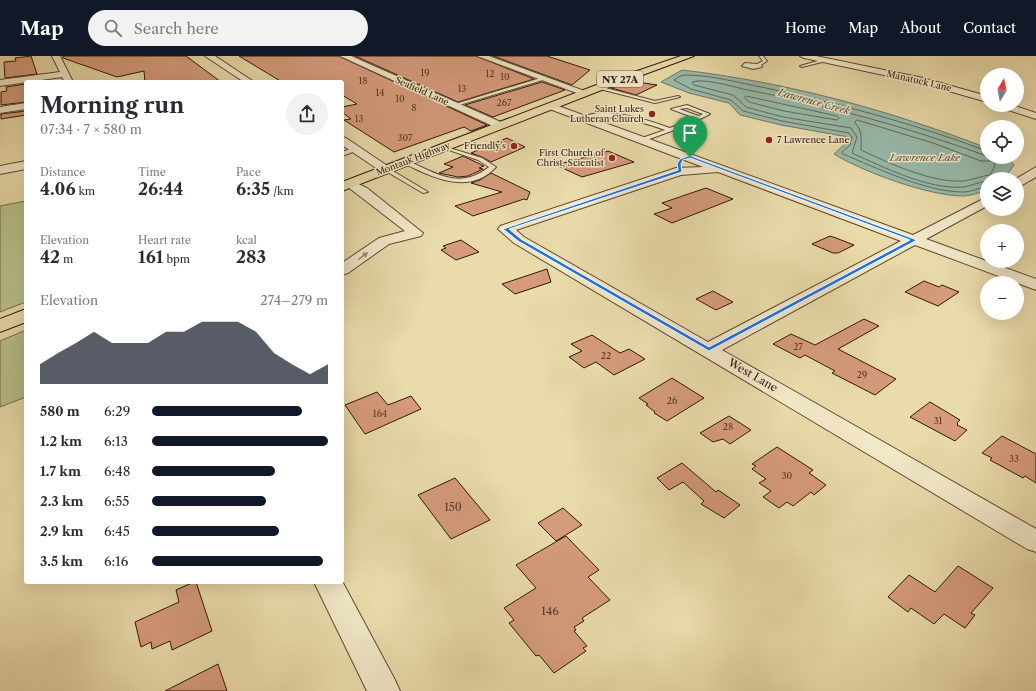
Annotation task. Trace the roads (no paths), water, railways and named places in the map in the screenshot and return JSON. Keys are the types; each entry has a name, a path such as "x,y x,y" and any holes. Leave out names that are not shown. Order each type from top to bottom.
{"main road":[{"name":"NY 27A","path":"550,106 598,87 690,56"},
{"name":"Montauk Highway","path":"346,186 386,169 550,106"},
{"path":"0,326 24,316"}],"street":[{"path":"34,80 68,78 56,56"},
{"path":"209,56 247,80"},
{"name":"Seafield Lane","path":"344,56 499,125"},
{"path":"481,56 585,93"},
{"name":"Manatuck Lane","path":"804,56 942,86 980,97"},
{"path":"0,82 24,81"},
{"path":"0,110 24,106"},
{"path":"550,106 644,139 685,164 720,168 1036,285"},
{"path":"1024,112 1036,116"},
{"path":"344,141 386,169"},
{"name":"West Lane","path":"685,164 505,229 520,240 709,349 1036,542"},
{"path":"0,170 24,165"},
{"path":"1024,180 1036,172"},
{"path":"344,269 384,242 416,233 362,191 346,186"},
{"path":"709,349 980,204"},
{"path":"329,584 384,691"}],"lane":[{"path":"758,65 765,61 761,56"},
{"path":"802,66 824,60"},
{"path":"454,105 544,78"},
{"path":"598,87 655,102 678,97"},
{"path":"644,139 671,130 707,114 687,106 673,109 698,117"},
{"path":"584,118 596,115 625,115 671,130"},
{"path":"406,162 460,182 484,176 493,167 480,159 445,147"},
{"path":"344,153 356,149"},
{"path":"386,169 425,192"}],"water":[{"name":"Lawrence Lake","path":"682,70 760,82 837,99 913,121 980,145 980,164 1014,165 1009,172 980,172 980,192 963,196 933,192 897,182 846,161 834,154 846,143 848,137 781,125 740,115 729,103 689,93 661,82"}],"place":[{"name":"Saint Lukes Lutheran Church","path":"652,114"},
{"name":"7 Lawrence Lane","path":"769,140"},
{"name":"Friendly's","path":"514,146"},
{"name":"First Church of Christ, Scientist","path":"612,158"}],"water label":[{"name":"Lawrence Creek","path":"814,101"}]}
